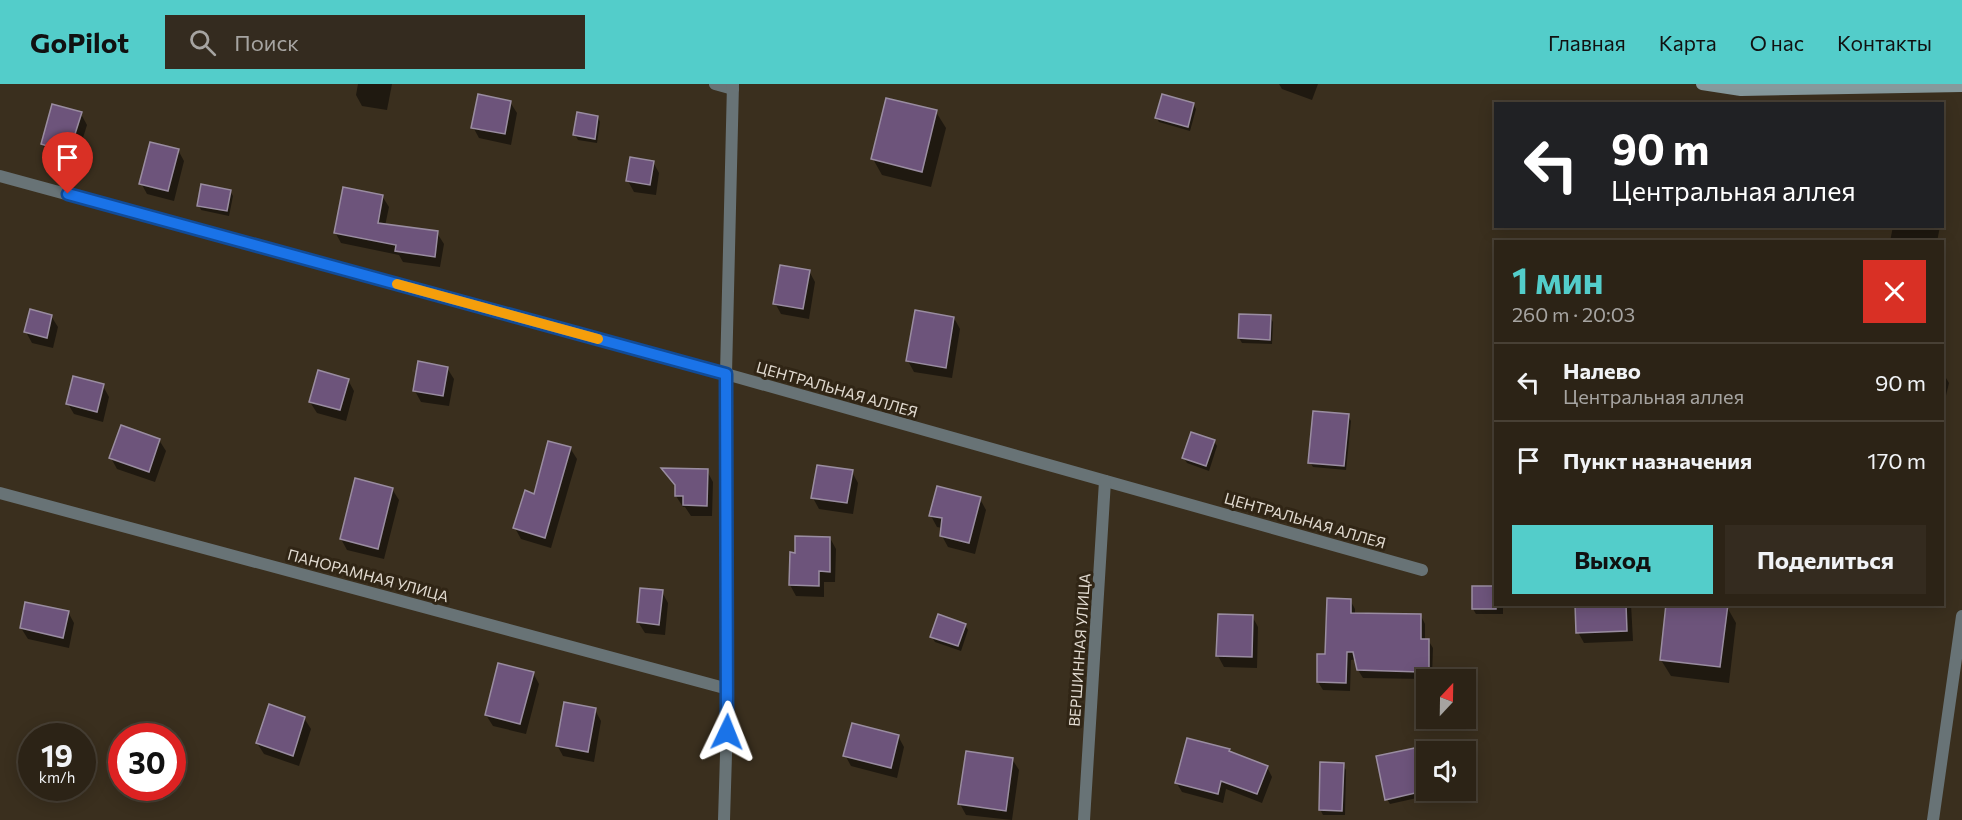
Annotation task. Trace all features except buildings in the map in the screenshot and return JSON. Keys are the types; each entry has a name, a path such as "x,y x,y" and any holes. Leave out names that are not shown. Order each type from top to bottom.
{"street":[{"path":"715,84 733,86 726,374 728,688 724,820"},
{"path":"1702,84 1741,90 1962,86"},
{"name":"ЦЕНТРАЛЬНАЯ АЛЛЕЯ","path":"0,176 726,374 1422,570"},
{"name":"ВЕРШИННАЯ УЛИЦА","path":"1084,820 1105,481"},
{"name":"ПАНОРАМНАЯ УЛИЦА","path":"0,493 728,688"},
{"path":"1934,820 1962,616"}],"slow traffic":[{"path":"397,284 598,339"}],"route":[{"path":"68,194 726,374 727,732"}]}
